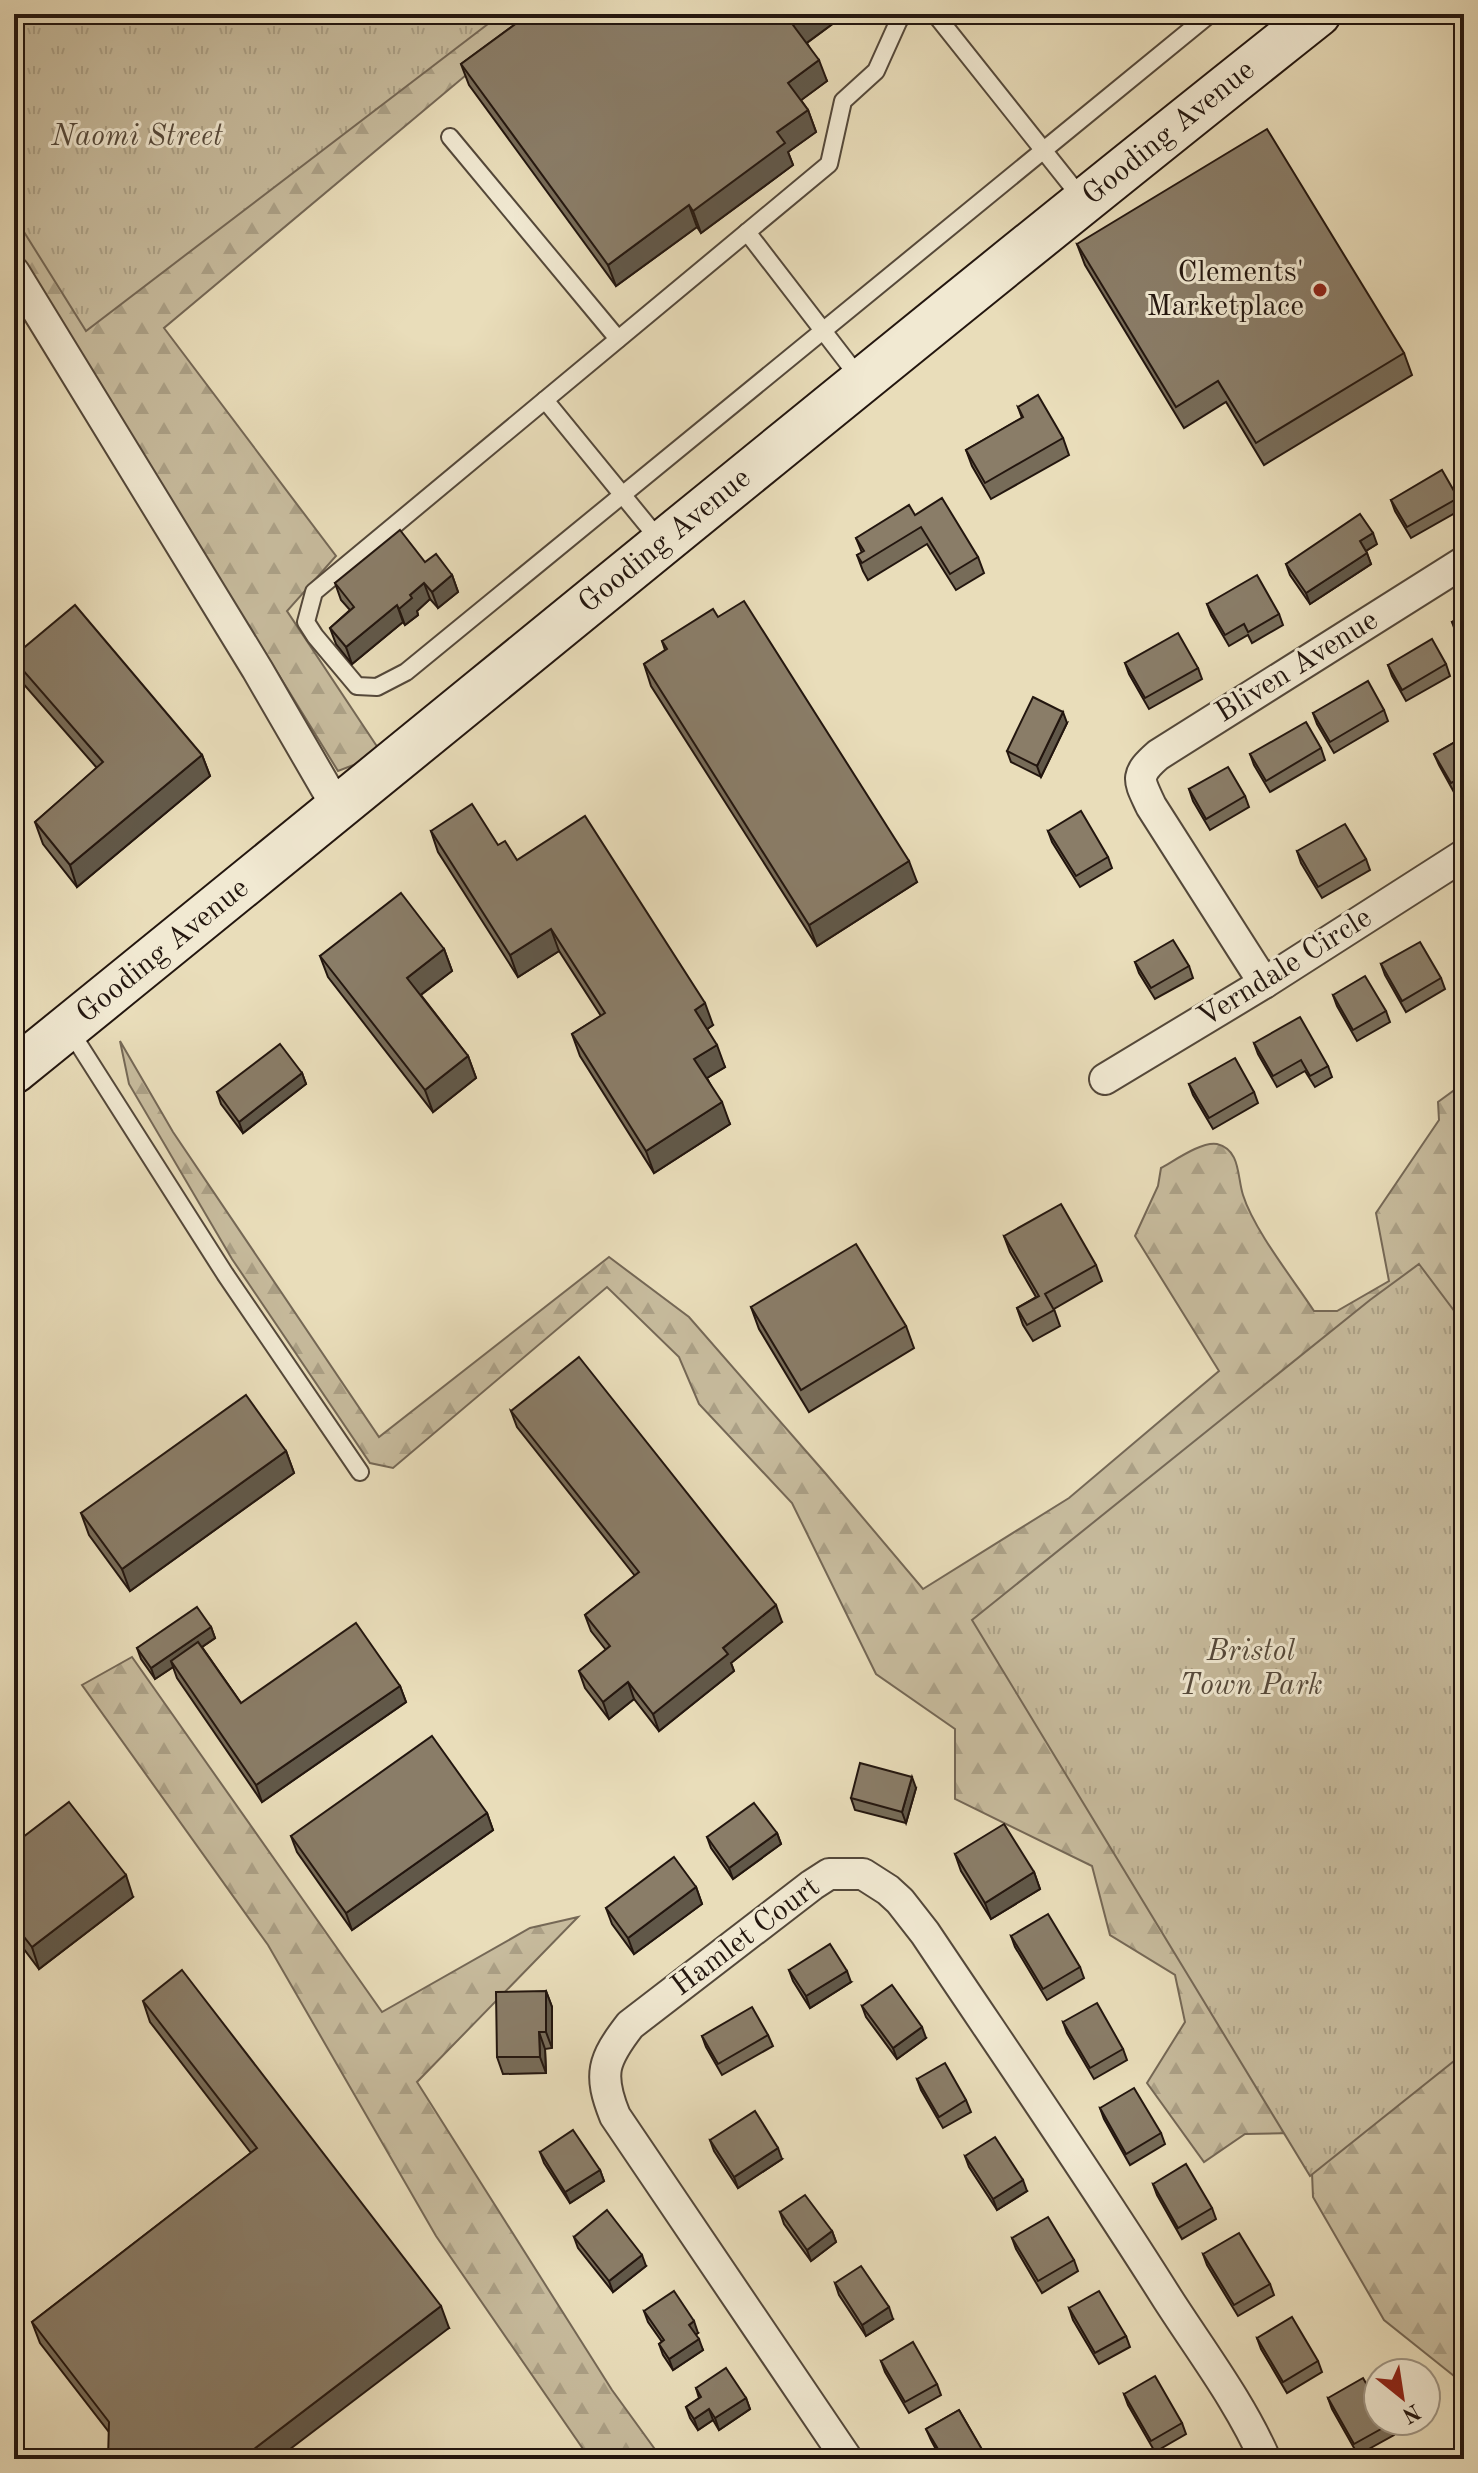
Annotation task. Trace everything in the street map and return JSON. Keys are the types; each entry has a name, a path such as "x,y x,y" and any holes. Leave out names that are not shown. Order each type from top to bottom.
{"main road":[{"name":"Gooding Avenue","path":"14,1071 1318,14"}],"street":[{"path":"14,272 249,656 337,807"},
{"name":"Bliven Avenue","path":"1264,983 1151,806 1139,781 1141,774 1158,755 1464,562"},
{"name":"Verndale Circle","path":"1105,1079 1264,983 1464,855"},
{"name":"Hamlet Court","path":"847,2459 615,2116 607,2098 603,2076 612,2048 630,2025 829,1874 863,1874 900,1901 925,1933 1234,2399 1265,2459"}],"lane":[{"path":"905,14 899,20 876,71 843,101 829,164 314,592 306,622 357,686 377,687 406,672 1210,14"},
{"path":"935,14 1084,201"},
{"path":"450,137 618,339"},
{"path":"747,232 862,381"},
{"path":"545,400 662,543"},
{"path":"68,1027 233,1286 360,1472"}],"green space":[{"path":"14,14 539,14 164,328 336,556 287,611 382,754 338,771 14,245"},
{"name":"Naomi Street","path":"14,14 501,14 86,331 14,216"},
{"name":"Bristol Town Park","path":"120,1041 173,1132 379,1437 609,1257 689,1317 923,1589 1069,1498 1219,1371 1135,1236 1158,1186 1161,1168 1204,1146 1217,1144 1225,1147 1237,1165 1248,1209 1285,1269 1314,1311 1337,1311 1389,1281 1376,1213 1439,1120 1438,1102 1464,1083 1464,2384 1442,2366 1442,2357 1430,2357 1384,2320 1313,2197 1311,2149 1294,2133 1245,2134 1204,2162 1147,2083 1185,2022 1175,1975 1110,1935 1092,1866 955,1799 955,1729 876,1674 792,1503 699,1404 679,1357 607,1287 393,1468 370,1463 232,1259 129,1084"},
{"name":"Bristol Town Park","path":"1419,1264 1464,1324 1464,2053 1310,2176 972,1620"},
{"path":"132,1657 382,2012 530,1928 578,1917 417,2082 612,2390 662,2459 590,2459 436,2236 268,1945 82,1685"}],"building":[{"path":"529,14 808,14 793,25 819,60 788,83 808,110 777,132 785,143 693,211 689,205 608,265 461,64"},
{"path":"1267,129 1404,353 1256,443 1218,381 1176,407 1077,244"},
{"path":"1038,395 1063,438 985,483 966,450 1023,417 1018,407"},
{"path":"1442,470 1458,498 1407,527 1391,500"},
{"path":"942,498 978,557 950,574 921,527 862,563 857,555 864,551 856,538 909,505 915,515"},
{"path":"1360,514 1373,533 1360,541 1367,553 1306,593 1286,564"},
{"path":"400,530 425,562 436,554 452,575 432,592 424,583 399,609 397,605 346,647 330,628 354,607 335,583"},
{"path":"1257,575 1279,614 1248,632 1244,624 1225,635 1207,604"},
{"path":"744,601 909,861 809,925 644,664 667,649 662,641 713,609 718,617"},
{"path":"75,605 202,755 70,865 35,822 103,762 14,660 14,656"},
{"path":"1464,616 1464,642 1452,622"},
{"path":"1178,633 1198,668 1145,698 1125,663"},
{"path":"1432,639 1446,664 1402,690 1388,665"},
{"path":"1368,681 1384,710 1330,742 1313,713"},
{"path":"1033,697 1063,712 1037,766 1007,751"},
{"path":"1306,722 1321,748 1266,781 1250,754"},
{"path":"1464,737 1464,775 1451,783 1434,754"},
{"path":"1228,767 1245,796 1206,819 1189,789"},
{"path":"472,804 498,845 505,841 517,860 585,816 705,1003 695,1010 717,1045 694,1059 722,1102 646,1151 572,1034 605,1013 551,929 510,955 431,831"},
{"path":"1081,811 1108,857 1076,876 1048,831"},
{"path":"1345,824 1366,859 1318,887 1297,851"},
{"path":"401,893 444,949 407,978 468,1056 425,1090 320,956"},
{"path":"1173,940 1189,966 1151,988 1135,962"},
{"path":"1420,942 1441,978 1402,1001 1381,964"},
{"path":"1365,976 1386,1011 1353,1030 1333,995"},
{"path":"1300,1017 1328,1066 1310,1076 1301,1060 1273,1076 1254,1043"},
{"path":"280,1044 302,1073 239,1122 217,1092"},
{"path":"1235,1058 1254,1092 1209,1118 1189,1084"},
{"path":"1061,1204 1096,1265 1045,1294 1054,1310 1027,1325 1017,1308 1039,1296 1004,1236"},
{"path":"856,1244 906,1326 801,1390 751,1307"},
{"path":"579,1357 776,1605 723,1648 728,1654 653,1714 628,1682 603,1702 579,1671 610,1646 585,1615 639,1572 511,1411"},
{"path":"246,1395 286,1451 122,1569 81,1513"},
{"path":"197,1607 211,1627 151,1668 137,1648"},
{"path":"356,1623 400,1686 256,1785 171,1661 198,1642 241,1703"},
{"path":"432,1736 487,1813 346,1913 291,1836"},
{"path":"860,1763 912,1777 902,1812 851,1798"},
{"path":"69,1802 126,1875 32,1947 14,1924 14,1844"},
{"path":"754,1803 777,1833 729,1868 707,1837"},
{"path":"1004,1824 1034,1872 985,1903 955,1854"},
{"path":"674,1857 696,1887 628,1938 606,1908"},
{"path":"1048,1914 1080,1967 1043,1989 1011,1936"},
{"path":"830,1944 847,1971 806,1996 789,1970"},
{"path":"182,1970 441,2306 241,2459 108,2459 109,2422 32,2322 257,2148 143,2001"},
{"path":"892,1985 922,2027 893,2048 862,2006"},
{"path":"546,1991 546,2032 539,2032 540,2057 497,2057 496,1992"},
{"path":"1097,2003 1123,2049 1090,2068 1063,2022"},
{"path":"752,2007 768,2035 718,2064 702,2036"},
{"path":"945,2063 966,2100 939,2117 917,2079"},
{"path":"1134,2088 1161,2133 1126,2154 1100,2108"},
{"path":"755,2111 778,2148 734,2177 710,2140"},
{"path":"573,2130 600,2170 565,2192 540,2152"},
{"path":"995,2137 1023,2180 993,2199 965,2156"},
{"path":"1186,2164 1212,2208 1178,2228 1153,2184"},
{"path":"805,2195 832,2231 807,2250 780,2212"},
{"path":"607,2210 642,2255 609,2281 574,2237"},
{"path":"1048,2217 1074,2260 1038,2281 1012,2238"},
{"path":"1239,2233 1270,2284 1234,2305 1203,2254"},
{"path":"861,2266 889,2307 862,2325 835,2283"},
{"path":"674,2291 694,2321 689,2325 699,2339 669,2359 659,2344 664,2340 644,2311"},
{"path":"1099,2291 1126,2336 1095,2353 1069,2308"},
{"path":"1292,2317 1318,2361 1283,2382 1257,2338"},
{"path":"913,2342 937,2384 905,2402 881,2361"},
{"path":"726,2368 746,2398 715,2418 709,2409 694,2419 686,2407 701,2397 696,2388"},
{"path":"1155,2376 1182,2423 1151,2441 1124,2394"},
{"path":"1362,2379 1362,2437 1367,2437 1354,2444 1328,2398"},
{"path":"959,2410 987,2458 944,2459 926,2429"}],"place":[{"name":"Clements' Marketplace","path":"1320,290"}]}
